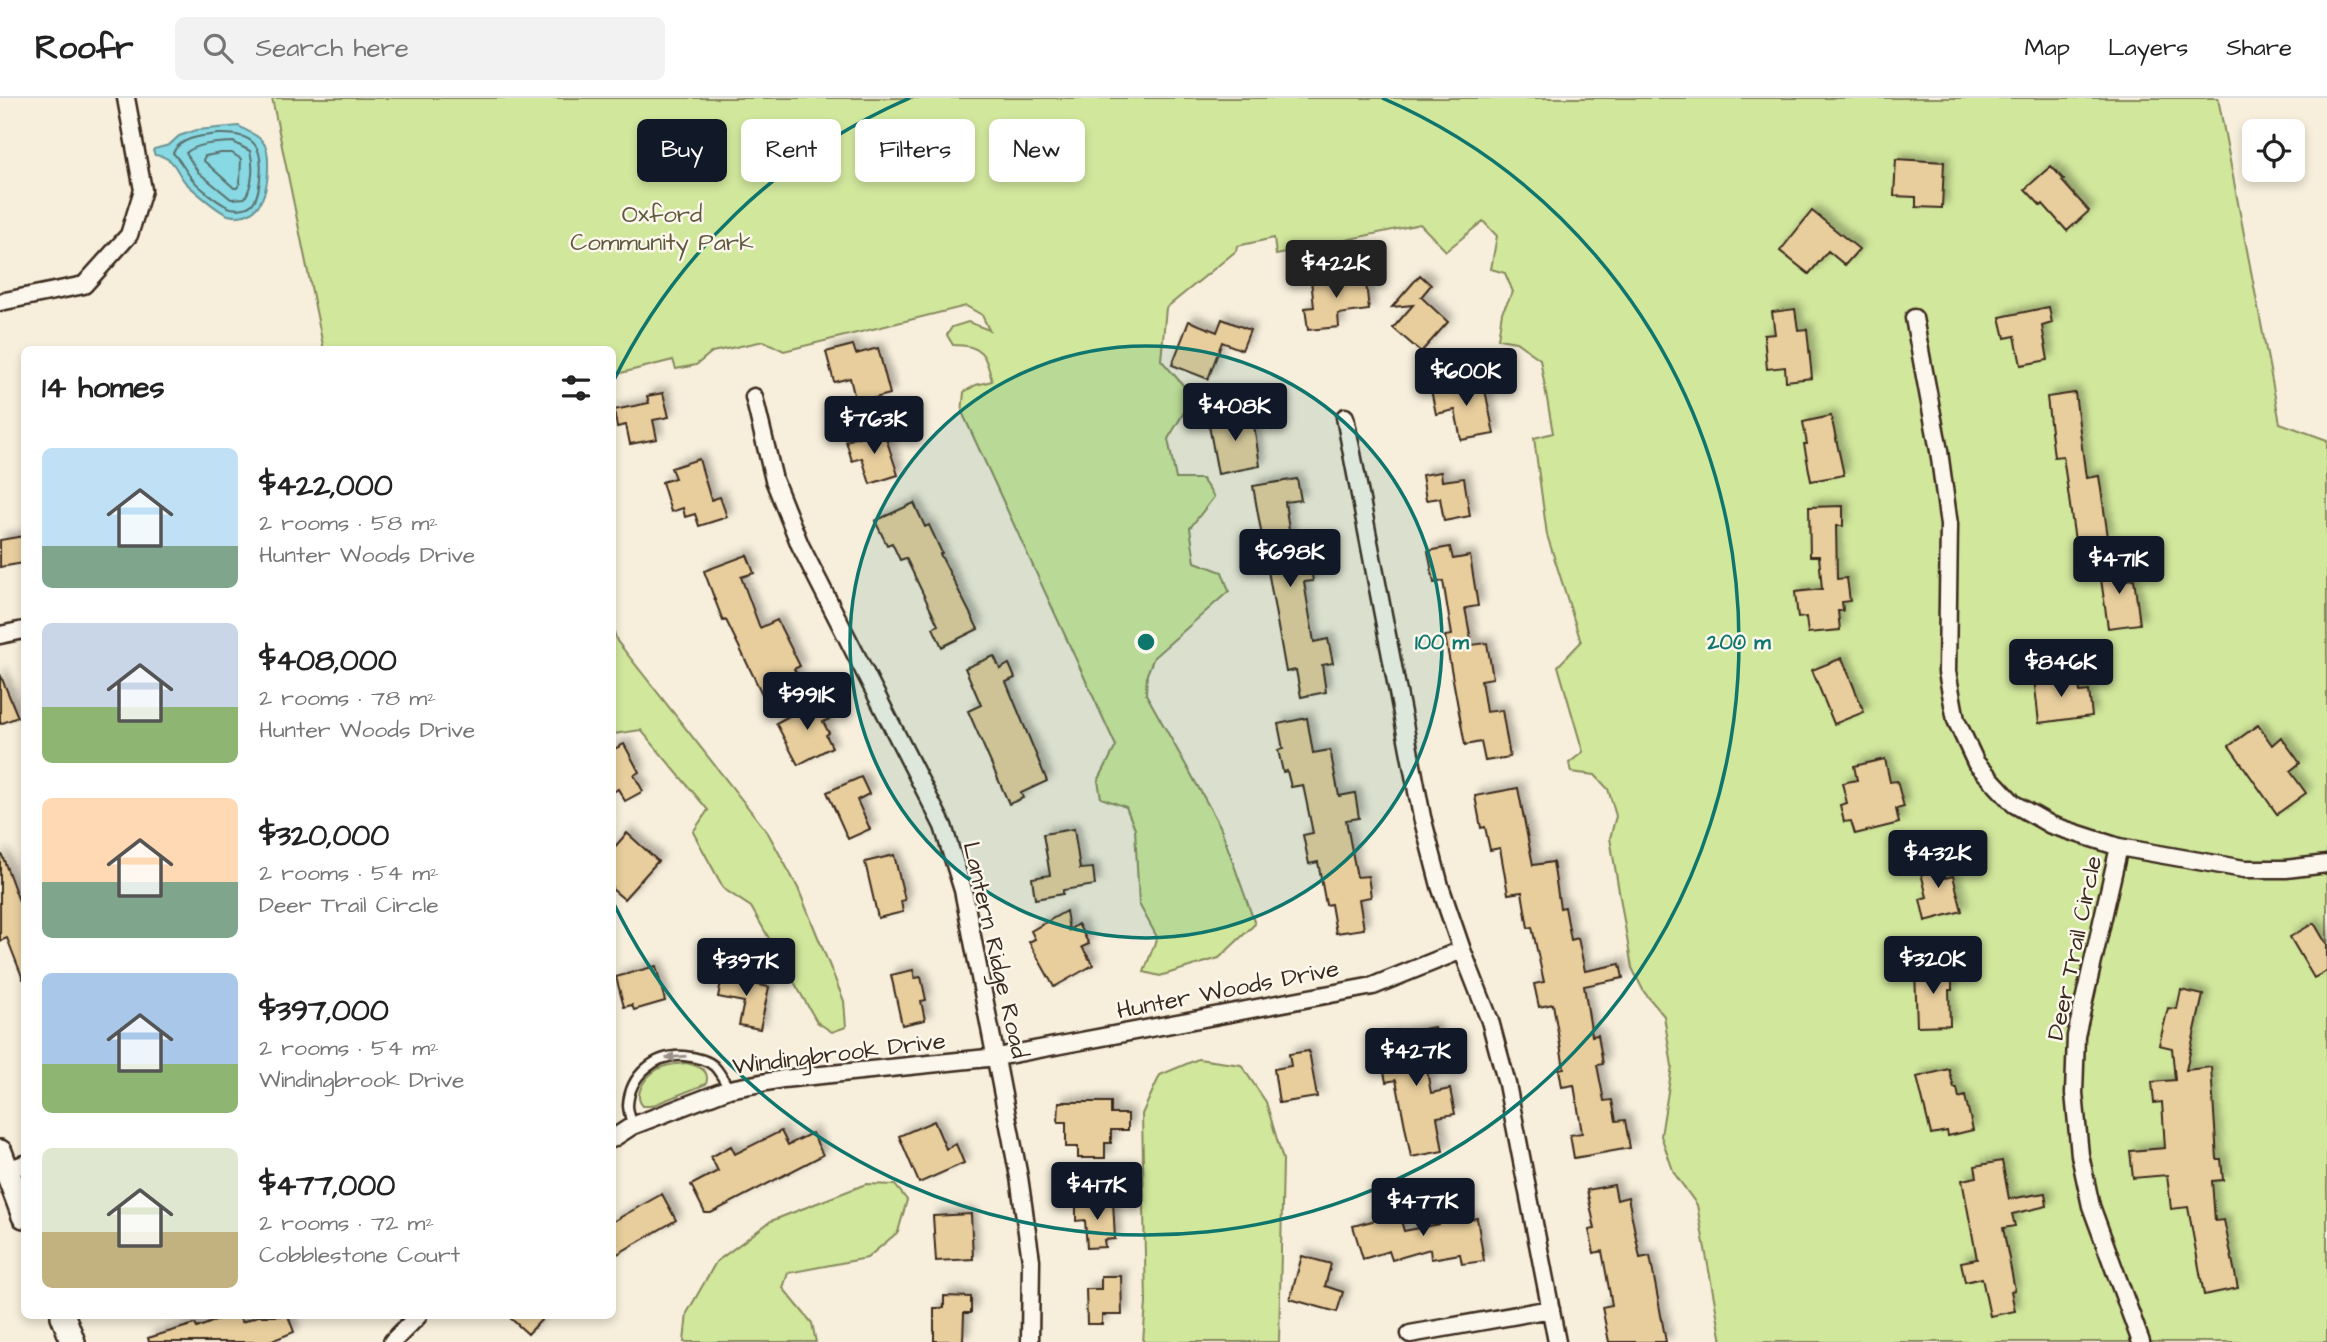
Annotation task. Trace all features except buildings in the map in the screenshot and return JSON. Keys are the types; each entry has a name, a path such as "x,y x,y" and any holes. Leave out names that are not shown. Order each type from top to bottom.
{"street":[{"path":"0,302 84,285 129,235 143,190 126,98"},
{"path":"1914,318 1939,451 1949,524 1947,672 1956,720 1976,763 2014,804 2051,825 2119,847 2244,869 2286,869 2327,864"},
{"name":"Lantern Ridge Road","path":"754,397 774,480 800,545 943,826 963,890 1019,1177 1031,1260 1030,1342"},
{"path":"1345,417 1422,817 1440,886 1490,1021 1507,1084 1557,1342"},
{"path":"0,635 21,631"},
{"name":"Deer Trail Circle","path":"2119,847 2076,1035 2074,1093 2080,1155 2091,1206 2141,1342"},
{"name":"Hunter Woods Drive","path":"997,1057 1373,986 1462,950"},
{"name":"Windingbrook Drive","path":"616,1136 632,1126 729,1089 782,1079 997,1057"},
{"path":"10,1162 21,1204"},
{"path":"1410,1334 1550,1309"},
{"path":"64,1319 73,1342"},
{"path":"392,1342 415,1319"}],"lane":[{"path":"632,1126 628,1106 631,1089 640,1074 654,1061 673,1055 696,1057 713,1066 729,1089"}],"green space":[{"name":"Oxford Community Park","path":"272,98 2218,98 2280,423 2327,440 2327,1342 1722,1342 1697,1205 1674,1173 1661,1136 1672,1066 1664,1016 1644,992 1632,968 1610,838 1616,816 1608,789 1595,775 1571,772 1569,763 1583,752 1558,666 1581,642 1547,535 1534,438 1553,433 1540,359 1516,342 1498,339 1502,312 1513,292 1505,273 1491,269 1497,236 1483,221 1446,251 1420,224 1276,255 1274,238 1237,246 1236,251 1166,308 1161,360 1183,385 1186,409 1168,439 1176,479 1202,479 1214,497 1190,528 1195,562 1222,572 1229,591 1154,657 1147,674 1146,694 1220,826 1255,924 1219,958 1160,976 1144,972 1157,937 1139,904 1135,829 1126,807 1101,798 1098,781 1116,746 962,412 964,392 976,385 992,381 981,353 971,347 953,345 947,335 952,327 968,322 989,330 982,315 966,306 784,351 764,341 712,352 696,365 676,369 673,360 616,374 616,346 323,346"},
{"path":"616,638 768,833 798,888 844,1001 846,1027 832,1032 817,1022 751,907 724,889 693,832 708,810 641,730 616,734"},
{"path":"1198,1059 1241,1065 1266,1102 1283,1160 1279,1342 1143,1342 1146,1303 1142,1114 1160,1075"},
{"path":"686,1063 705,1072 706,1084 651,1106 643,1106 640,1091 649,1076 664,1066"},
{"path":"866,1184 895,1185 907,1200 898,1232 867,1258 788,1273 783,1288 812,1323 816,1342 684,1342 687,1313 716,1262 771,1221"}],"water":[{"path":"239,126 263,142 268,165 266,189 259,205 247,214 238,216 228,215 213,205 185,182 171,161 155,155 153,151 169,145 179,136 197,130"}]}
